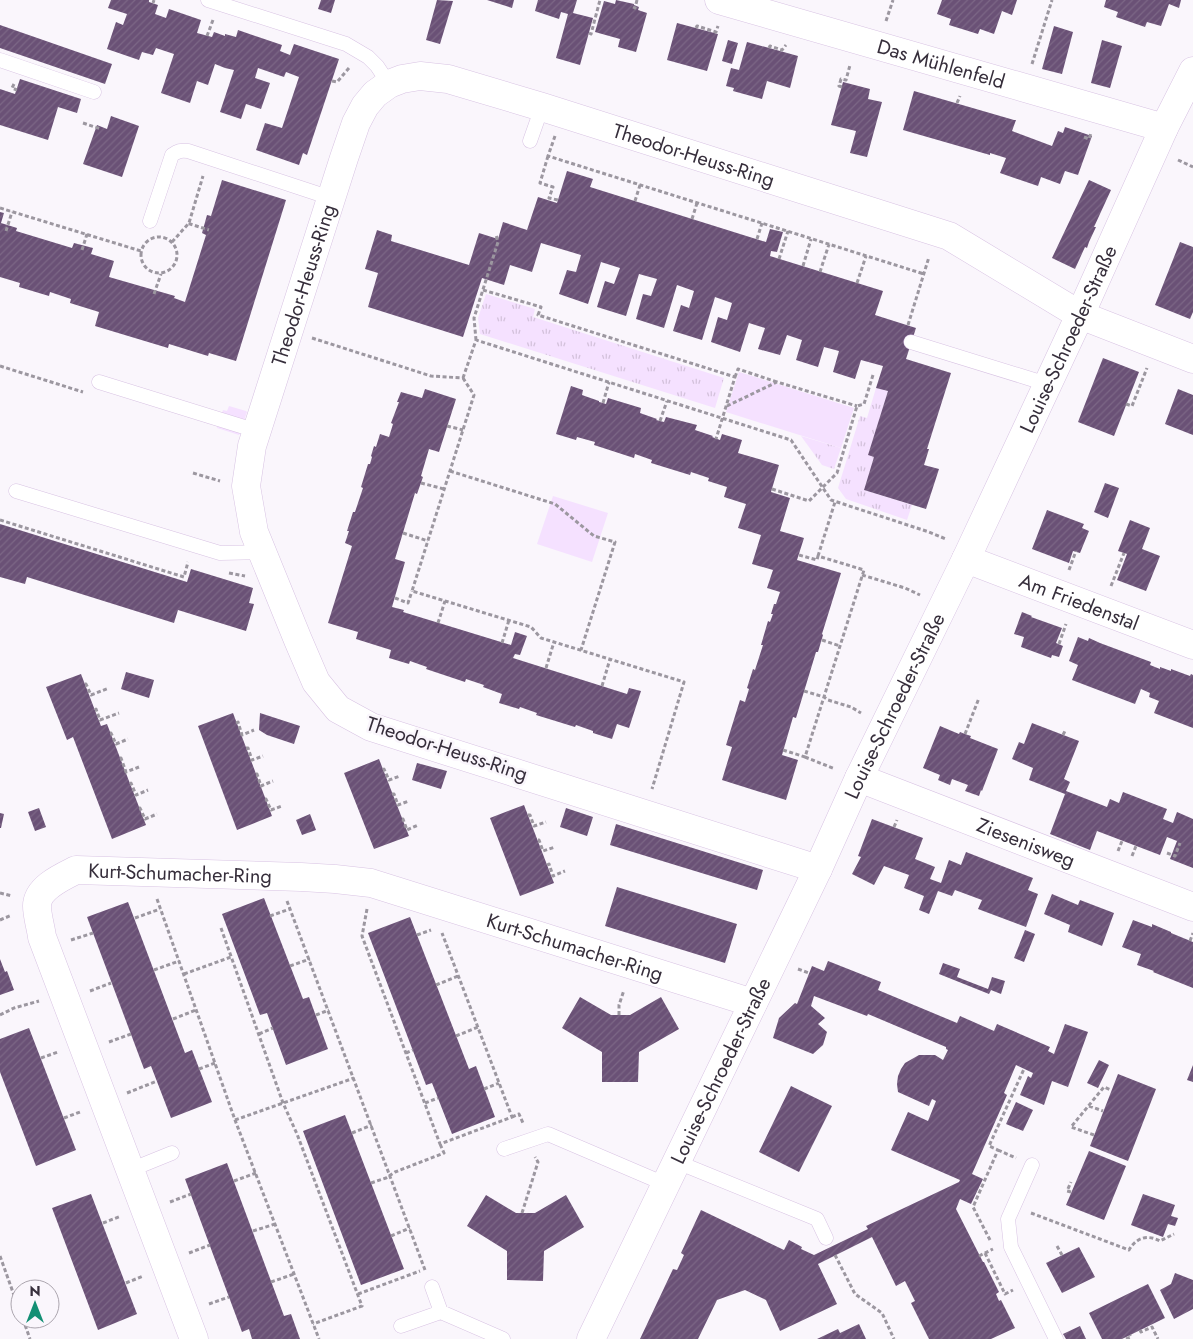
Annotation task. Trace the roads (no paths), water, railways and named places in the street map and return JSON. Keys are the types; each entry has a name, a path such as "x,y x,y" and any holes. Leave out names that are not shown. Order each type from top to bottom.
{"street":[{"name":"Das Mühlenfeld","path":"719,0 1164,128"},
{"name":"Louise-Schroeder-Straße","path":"591,1339 818,869 850,775 968,554 1080,315 1164,128 1193,70"},
{"name":"Theodor-Heuss-Ring","path":"818,869 371,727 338,709 316,682 254,532 246,486 252,446 331,198 356,123 365,106 375,94 389,84 402,79 420,76 448,79 552,110 950,236 1080,315 1193,358"},
{"name":"Am Friedenstal","path":"968,554 1193,644"},
{"name":"Ziesenisweg","path":"850,775 1193,907"},
{"name":"Kurt-Schumacher-Ring","path":"194,1339 130,1170 75,993 42,938 36,904 43,891 56,880 76,870 335,879 371,883 438,915 753,1003"}],"lane":[{"path":"208,0 346,44 368,57 377,66 389,84"},
{"path":"0,60 94,92"},
{"path":"530,141 552,110"},
{"path":"150,221 172,155 182,150 331,198"},
{"path":"909,335 1047,384"},
{"path":"99,382 257,431"},
{"path":"16,491 220,553 262,552"},
{"path":"504,1149 548,1134 817,1219 826,1238"},
{"path":"130,1170 172,1153"},
{"path":"1032,1165 1008,1219 1010,1247 1056,1339"},
{"path":"432,1287 441,1312"},
{"path":"401,1326 441,1312 503,1339"}]}
